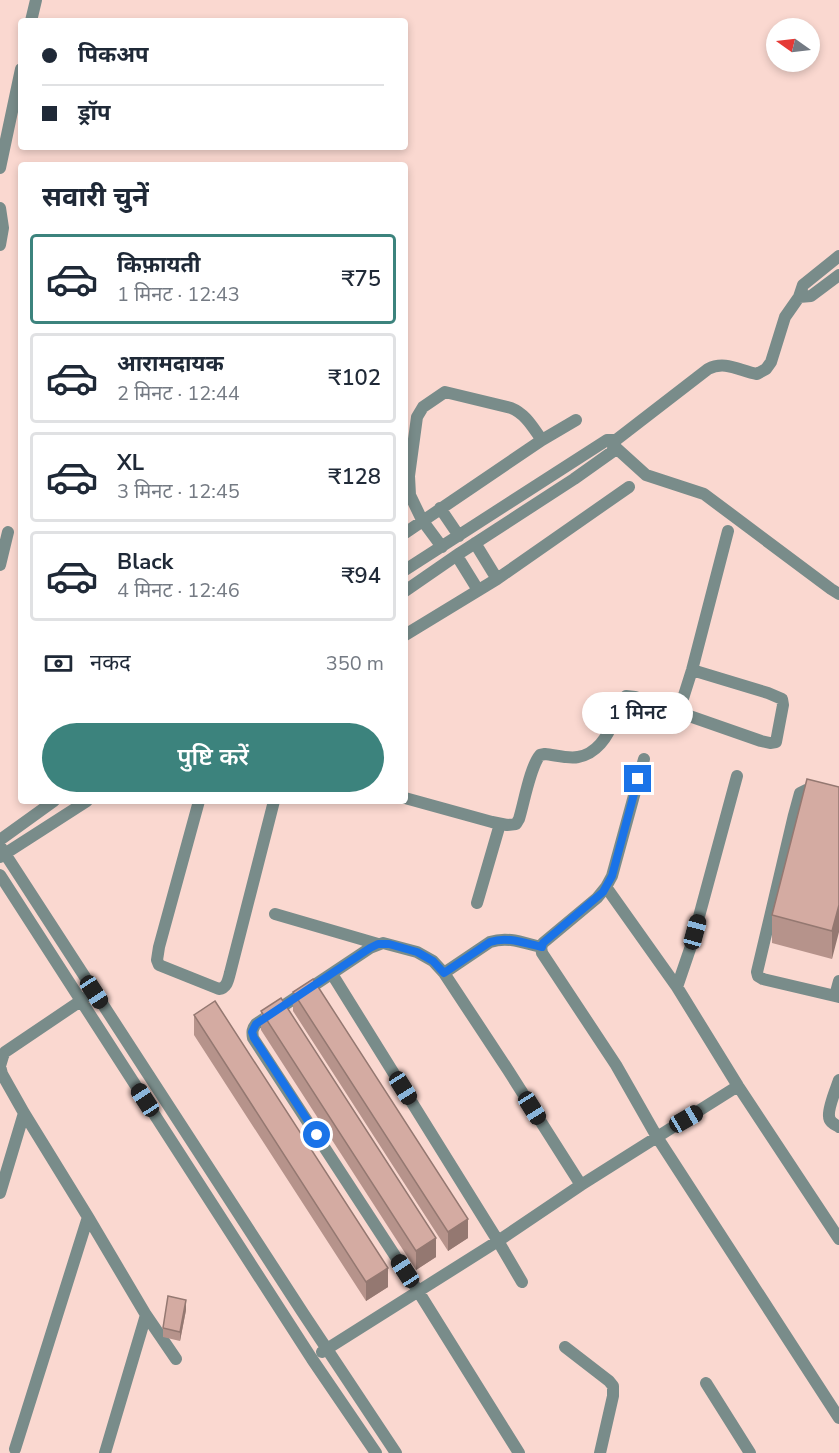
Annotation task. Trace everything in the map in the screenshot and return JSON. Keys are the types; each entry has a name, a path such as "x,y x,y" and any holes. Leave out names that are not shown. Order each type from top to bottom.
{"street":[{"path":"32,18 36,0"},
{"path":"0,168 18,83"},
{"path":"0,208 3,228 0,245"},
{"path":"408,589 612,452 615,443 712,367 728,365 756,374 766,369 771,362 785,317 799,297 803,285 839,256"},
{"path":"799,297 811,296 839,275"},
{"path":"442,547 423,520 410,495 409,476 417,417 423,407 445,392 515,410 524,416 542,440"},
{"path":"408,531 542,440 576,420"},
{"path":"408,568 607,440 615,443 646,475 704,494 839,594"},
{"path":"408,633 496,579 629,487"},
{"path":"440,508 459,536"},
{"path":"679,711 728,531"},
{"path":"0,565 8,532"},
{"path":"475,543 496,579"},
{"path":"457,555 478,590"},
{"path":"408,799 500,824 517,823 536,761 540,755 571,758 589,753 606,738 623,698 631,696 761,741 774,743 777,740 782,699 692,670"},
{"path":"644,759 615,866 606,887 597,898 543,943 543,956 616,1065 657,1137 839,1418"},
{"path":"677,987 691,946 737,776"},
{"path":"839,798 804,790 800,793 757,972 762,979 837,996 839,981"},
{"path":"0,840 47,804"},
{"path":"82,804 2,852 396,1453"},
{"path":"198,804 157,960 159,965 219,989 225,985 230,973 273,804"},
{"path":"477,903 500,824"},
{"path":"0,875 336,1396 360,1427 376,1453"},
{"path":"606,887 677,987 738,1086 839,1239"},
{"path":"275,914 378,944 389,944 417,952 433,961 444,973 581,1185"},
{"path":"444,973 498,939 542,947"},
{"path":"378,944 256,1024 252,1034 418,1291 519,1453"},
{"path":"332,974 522,1282"},
{"path":"94,992 5,1052 0,1066 2,1074 24,1113 146,1315 177,1359"},
{"path":"839,1080 829,1113 832,1122 839,1126"},
{"path":"312,1359 738,1086"},
{"path":"0,1194 24,1113"},
{"path":"15,1449 88,1217"},
{"path":"105,1453 146,1315"},
{"path":"565,1347 613,1386 613,1396 600,1453"},
{"path":"706,1383 750,1453"},
{"path":"360,1427 372,1416"}],"building":[{"path":"807,779 839,787 839,905 832,931 772,915"},
{"path":"313,979 468,1219 448,1232 293,992"},
{"path":"281,998 436,1238 416,1251 261,1011"},
{"path":"215,1001 388,1268 366,1282 194,1015"},
{"path":"168,1296 186,1300 180,1332 163,1328"}],"route":[{"path":"317,1135 254,1038 252,1032 254,1026 378,944 389,944 417,952 433,961 444,973 498,939 542,947 543,943 603,892 609,883 638,779"}]}
